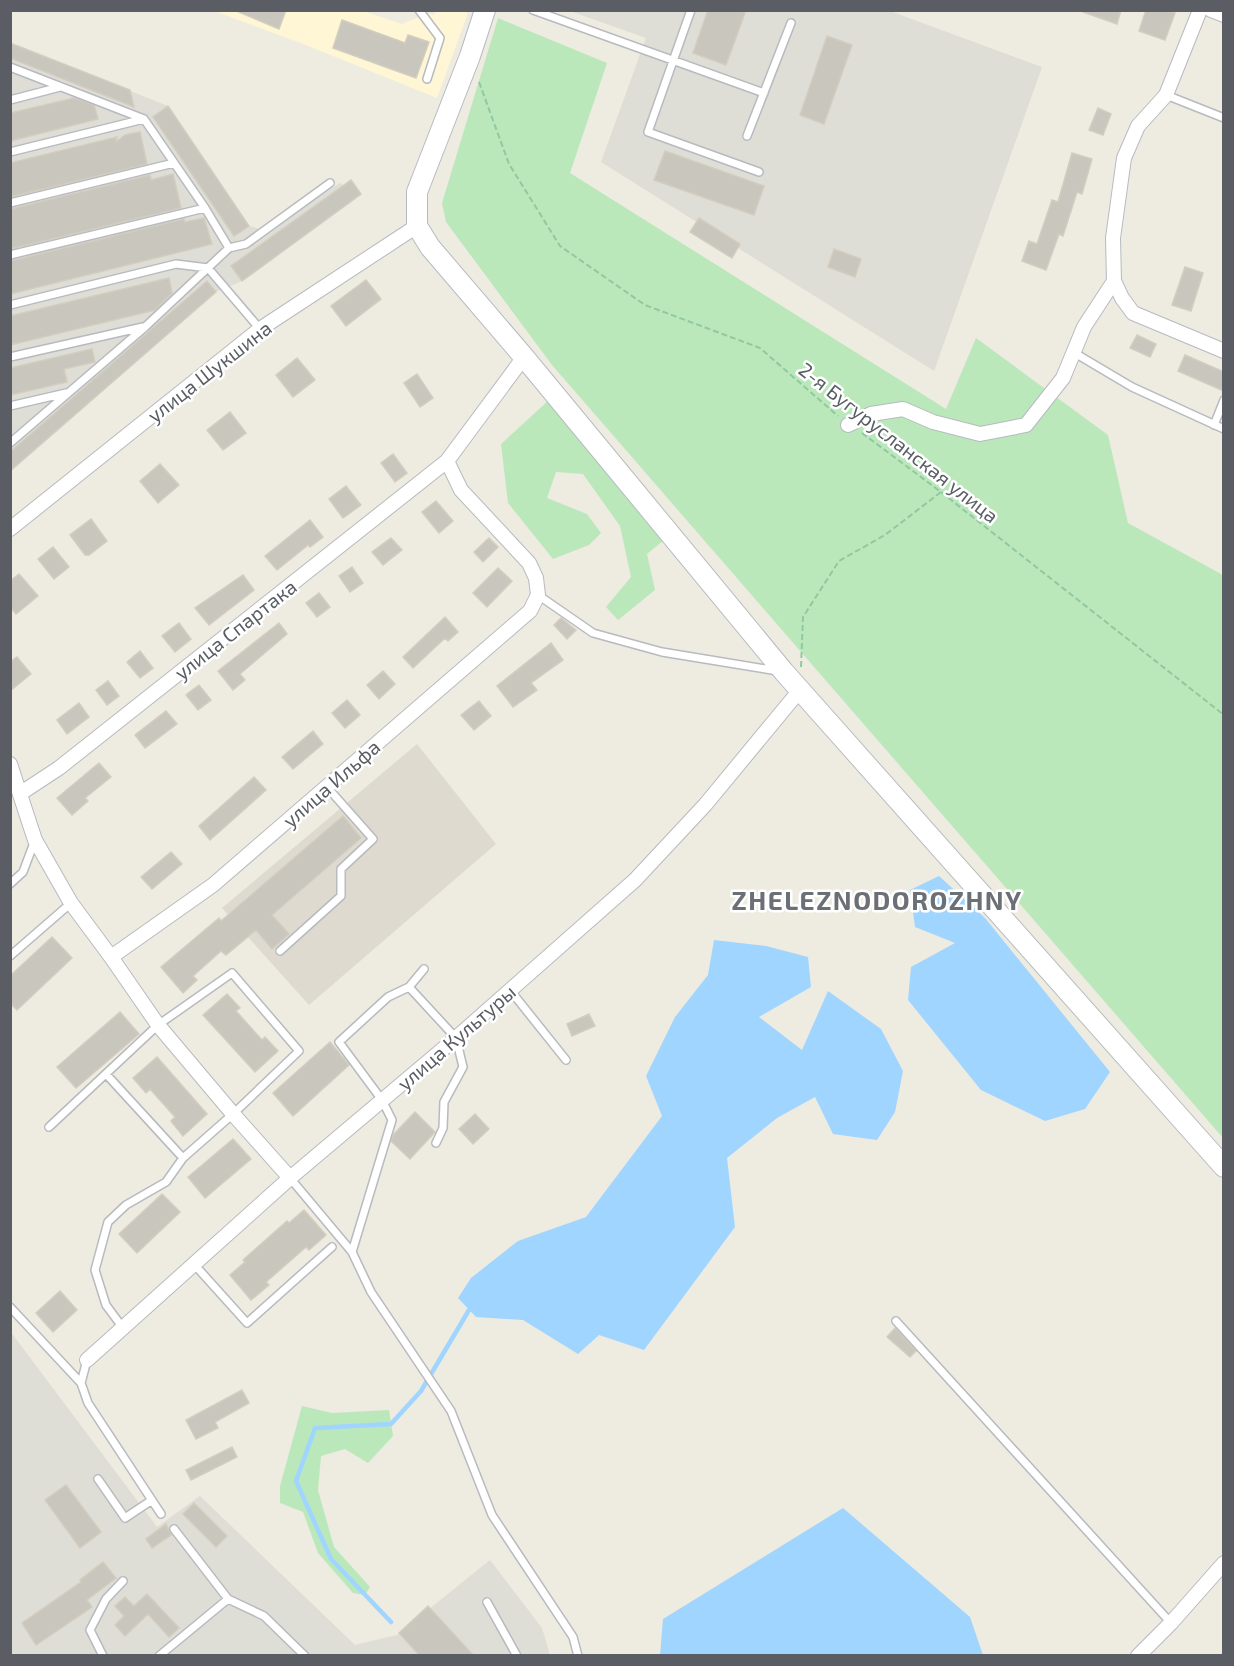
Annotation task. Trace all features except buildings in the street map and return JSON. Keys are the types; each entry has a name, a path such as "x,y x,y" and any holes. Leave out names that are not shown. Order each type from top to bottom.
{"street":[{"path":"485,10 470,56 417,192 417,226 430,247 524,357 784,672 1224,1167"},
{"path":"1200,10 1166,95 1138,126 1124,158 1113,238 1114,281 1122,298 1133,313 1224,351"},
{"path":"1211,10 1224,15"},
{"name":"улица Шукшина","path":"10,529 260,329 417,226"},
{"path":"848,424 871,414 903,409 933,422 980,434 1026,425 1063,378 1084,327 1114,281"},
{"name":"улица Спартака","path":"21,793 69,760 447,461 524,357"},
{"path":"447,461 461,490 530,563 536,578 538,595"},
{"name":"улица Ильфа","path":"111,957 213,885 519,622 530,611 538,595"},
{"name":"улица Культуры","path":"87,1360 290,1178 456,1038 635,880 705,805 800,690"},
{"path":"12,772 35,840 71,903 158,1025 290,1178"},
{"path":"1138,1656 1171,1623 1224,1563"}],"lane":[{"path":"419,10 440,38 427,79"},
{"path":"533,10 764,93"},
{"path":"691,10 648,132 759,171"},
{"path":"747,136 791,22"},
{"path":"10,67 144,119 205,208 229,248"},
{"path":"10,100 60,87"},
{"path":"1166,95 1224,118"},
{"path":"10,152 144,119"},
{"path":"10,203 174,163"},
{"path":"10,443 145,327 229,248 246,244 330,183"},
{"path":"10,255 205,208"},
{"path":"10,305 176,264 208,268 260,329"},
{"path":"10,357 145,327"},
{"path":"1073,352 1132,387 1224,429"},
{"path":"10,406 68,393"},
{"path":"1214,424 1224,400"},
{"path":"538,595 593,633 662,652 784,672"},
{"path":"280,951 341,896 341,869 373,839 327,787"},
{"path":"10,884 22,872 35,840"},
{"path":"10,956 71,903"},
{"path":"352,1252 392,1120 382,1100 339,1042 388,997 409,987 424,969"},
{"path":"49,1127 158,1025 232,973 299,1051 183,1158 166,1182 126,1205 108,1222 95,1270 106,1305 123,1328"},
{"path":"409,987 456,1038 463,1067 444,1102 442,1128 436,1143"},
{"path":"510,990 566,1060"},
{"path":"105,1074 183,1158"},
{"path":"290,1178 352,1252 371,1292 451,1411 492,1515 573,1637 578,1656"},
{"path":"193,1263 247,1323 332,1247"},
{"path":"10,1307 81,1383 88,1403 161,1514"},
{"path":"896,1321 1171,1623"},
{"path":"81,1383 87,1360"},
{"path":"98,1479 125,1518 152,1500"},
{"path":"174,1529 228,1599 264,1616 305,1656"},
{"path":"103,1656 90,1630 106,1599 123,1581"},
{"path":"159,1656 228,1599"},
{"path":"487,1602 517,1656"}],"path":[{"name":"2-я Бугурусланская улица","path":"470,56 509,164 560,246 645,304 760,348 848,424 941,492 1224,715"},
{"path":"800,690 803,617 839,561 885,535 941,492"}],"shaded area":[{"path":"214,11 363,11 402,24 428,13 434,15 436,11 468,13 437,98 301,43"},
{"path":"570,11 890,11 1042,67 934,371 601,162 646,38"},
{"path":"10,43 168,106 249,226 267,231 340,183 361,194 242,281 216,292 11,471"},
{"path":"417,744 496,844 309,1005 222,908"},
{"path":"10,1331 157,1527 200,1496 355,1645 397,1635 490,1560 542,1628 550,1655 11,1655"}],"green space":[{"path":"498,18 607,63 570,173 946,409 976,338 1108,435 1128,523 1223,575 1223,1138 552,365 446,222 442,203"},
{"path":"548,401 664,540 647,554 655,590 618,620 606,607 631,577 620,526 583,474 556,472 547,498 587,514 601,533 589,545 553,559 508,503 501,444"},
{"path":"302,1406 332,1413 389,1410 393,1436 368,1463 345,1449 321,1456 318,1490 334,1547 370,1587 365,1595 353,1593 318,1553 303,1512 280,1503 280,1486"}],"water":[{"path":"939,876 985,918 1110,1072 1085,1109 1045,1121 981,1090 908,1000 911,967 955,943 915,927 910,890"},
{"path":"714,940 766,946 808,957 811,987 759,1017 802,1050 828,991 881,1029 903,1071 895,1112 877,1140 833,1134 815,1097 777,1118 727,1158 735,1227 644,1350 599,1335 578,1354 523,1320 476,1317 458,1298 471,1278 518,1241 586,1217 662,1116 646,1076 675,1017 708,975"},
{"path":"843,1508 970,1617 983,1655 660,1655 663,1619"}],"waterway":[{"path":"391,1622 331,1559 296,1481 315,1428 391,1424 421,1391 469,1310 475,1308"}],"district":[{"name":"ZHELEZNODOROZHNY","path":"877,899"}]}
